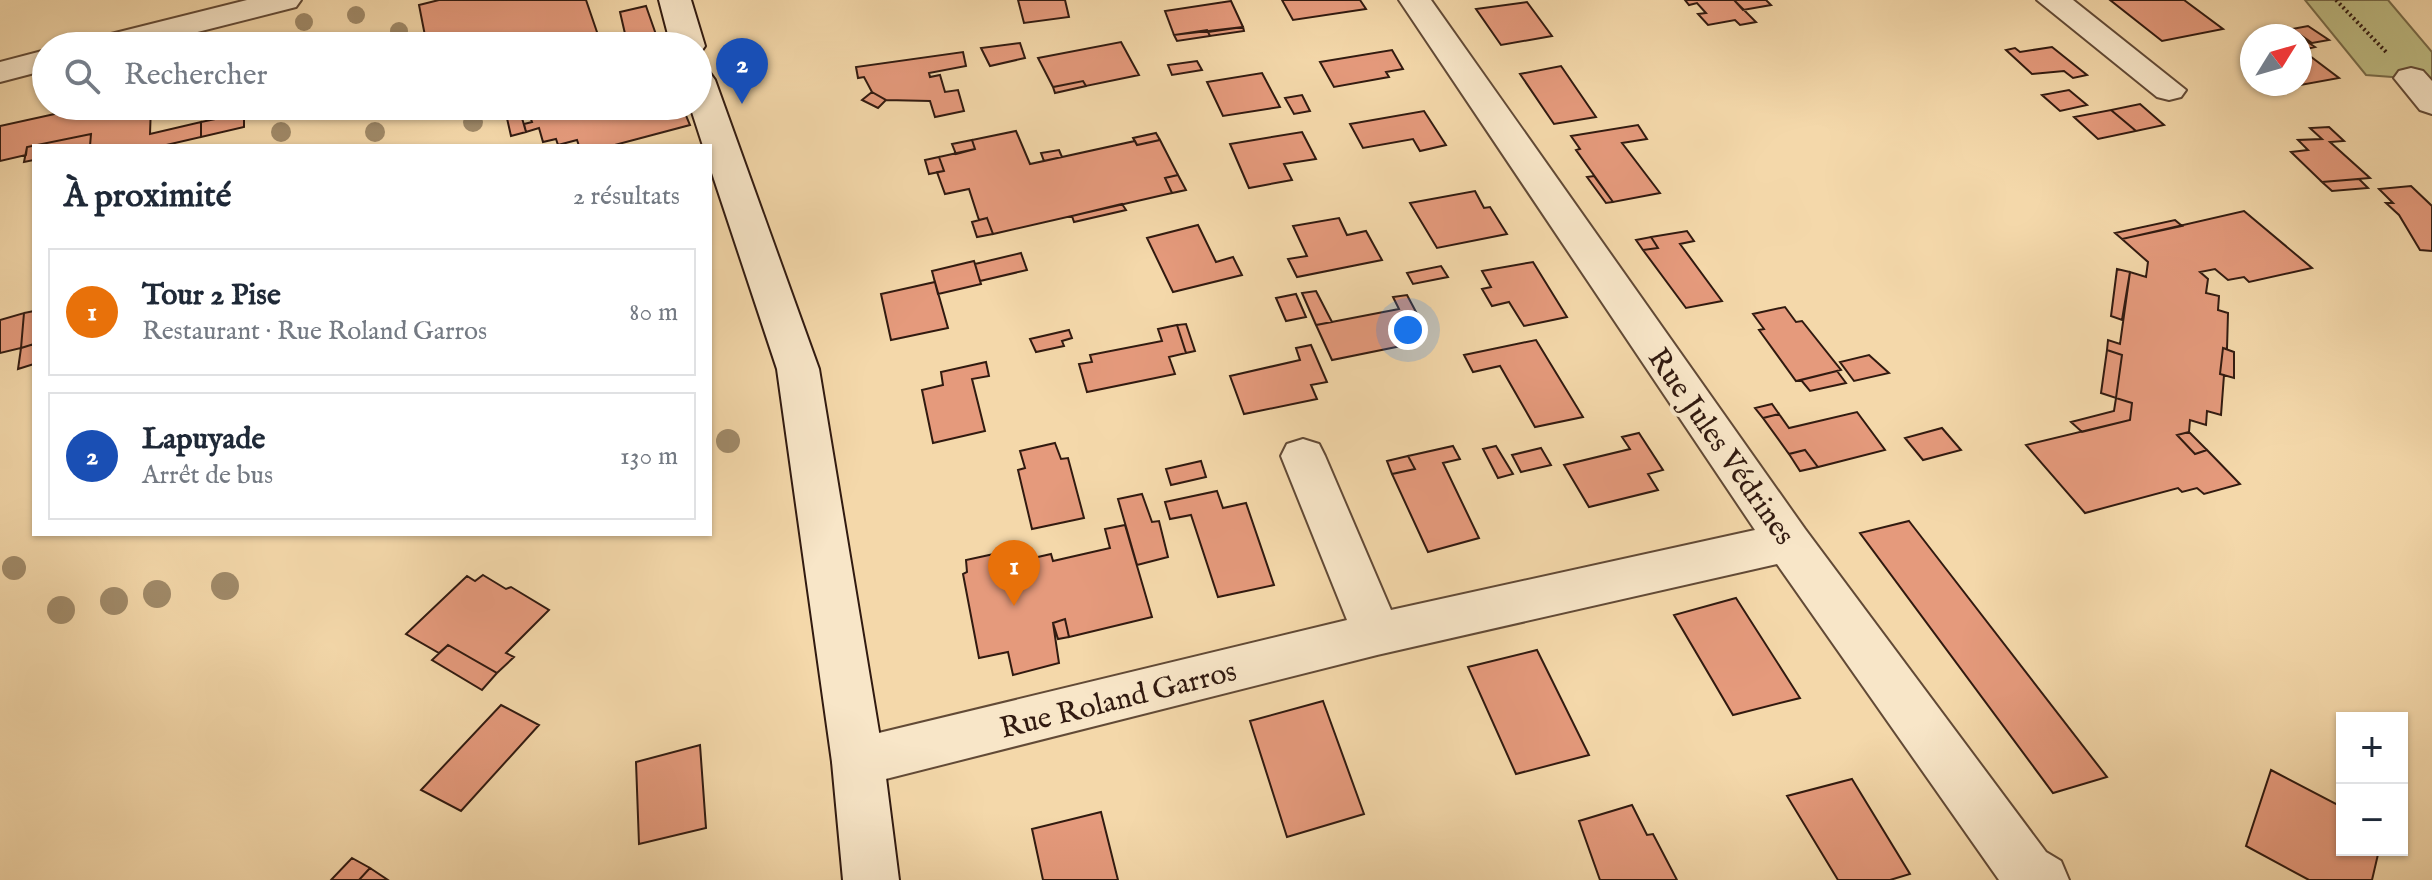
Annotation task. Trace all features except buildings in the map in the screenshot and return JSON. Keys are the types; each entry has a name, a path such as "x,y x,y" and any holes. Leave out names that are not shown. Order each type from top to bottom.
{"street":[{"path":"158,32 285,0"},
{"path":"675,0 684,32"},
{"name":"Rue Jules Védrines","path":"1415,0 1788,542 2026,871 2041,880"},
{"path":"2053,0 2169,90"},
{"path":"0,72 32,64"},
{"path":"712,120 798,369 858,762 871,880"},
{"path":"1303,456 1377,634"},
{"name":"Rue Roland Garros","path":"858,762 1377,634 1788,542"}],"path":[{"path":"2336,0 2421,90"}],"shaded area":[{"path":"2305,0 2388,0 2432,52 2432,80 2366,75"}],"place":[{"name":"Lapuyade","path":"742,104"},
{"name":"Tour 2 Pise","path":"1014,606"}]}
